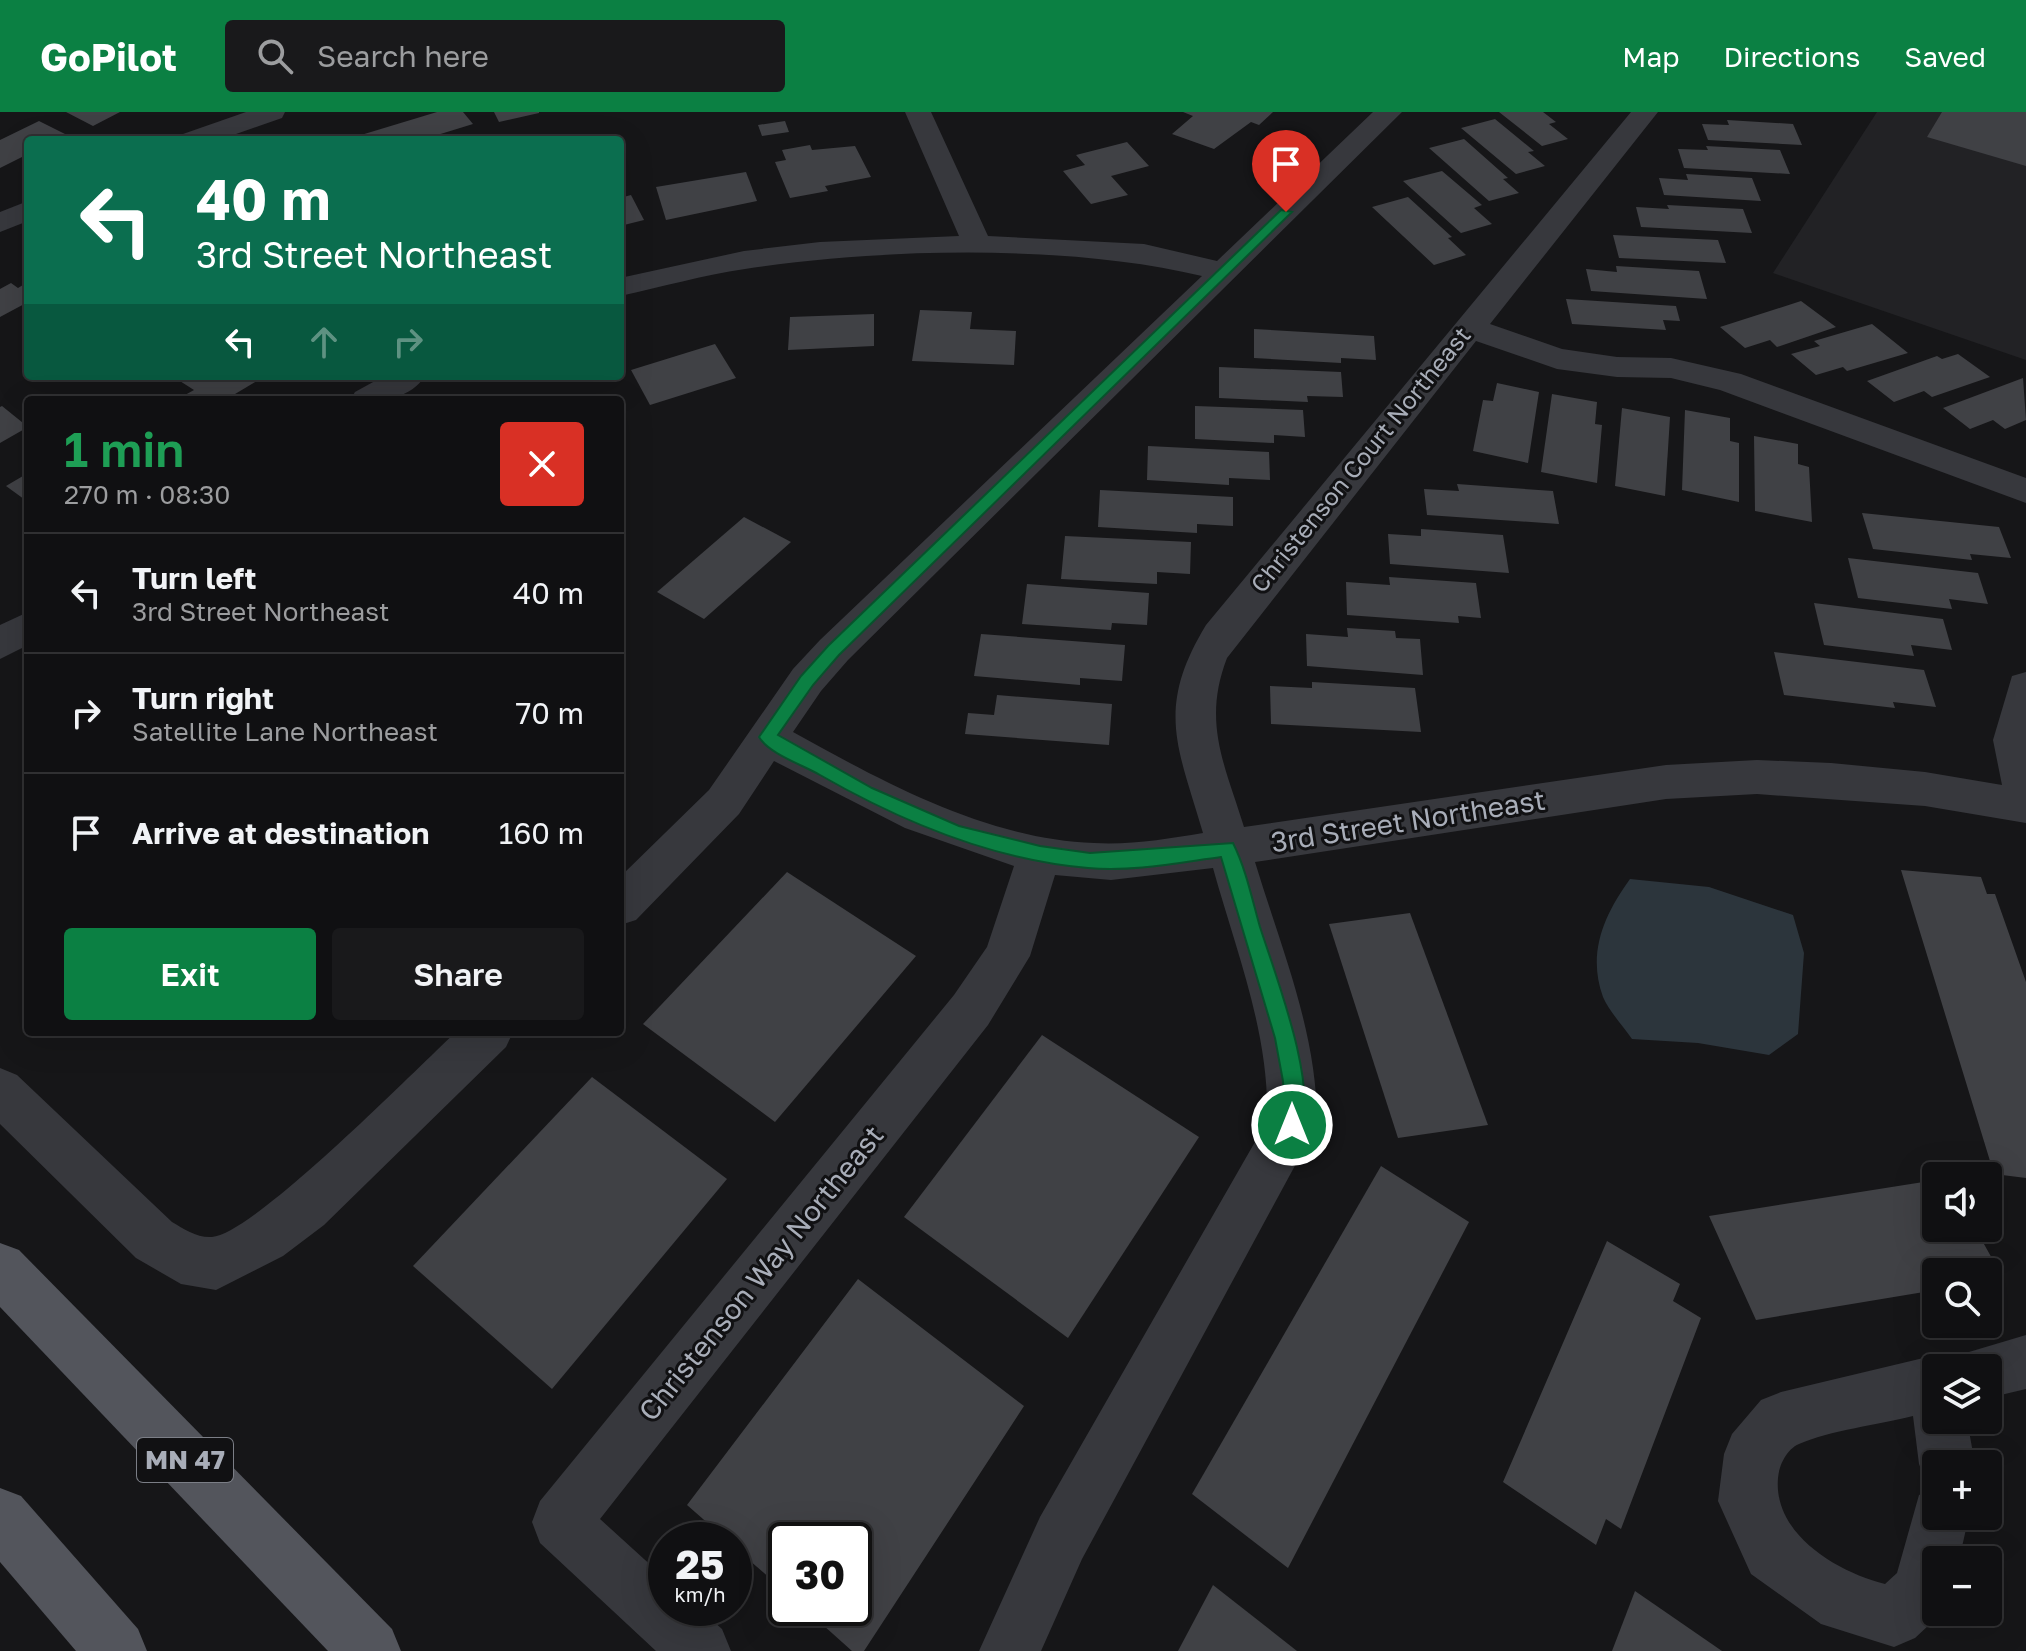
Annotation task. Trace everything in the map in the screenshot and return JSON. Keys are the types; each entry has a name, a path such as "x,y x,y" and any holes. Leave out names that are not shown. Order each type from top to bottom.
{"main road":[{"name":"MN 47","path":"0,1269 370,1651"},
{"path":"0,1517 116,1651"}],"street":[{"path":"204,136 272,112"},
{"path":"918,112 977,244"},
{"path":"624,902 724,802 807,680 834,650 1389,112"},
{"name":"Christenson Court Northeast","path":"1227,849 1194,730 1195,695 1203,661 1220,635 1645,112"},
{"path":"0,223 24,212"},
{"path":"624,286 744,260 820,251 977,244 1144,253 1224,272"},
{"path":"1468,327 1557,359 1617,367 1671,368 1729,381 2026,491"},
{"path":"374,396 402,380"},
{"path":"0,644 24,629"},
{"path":"2026,687 2013,740 2026,796"},
{"name":"3rd Street Northeast","path":"767,737 866,793 956,833 1040,854 1090,861 1154,859 1227,849 1666,782 1757,777 1925,789 2026,806"},
{"path":"1010,1651 1061,1538 1292,1125 1293,1081 1285,1038 1227,849"},
{"name":"Christenson Way Northeast","path":"700,1651 561,1522 971,1010 1007,956 1040,854"},
{"path":"0,1091 154,1240 181,1258 216,1264 265,1238 306,1207 485,1036"},
{"path":"2002,1368 2026,1362"},
{"path":"1922,1399 1781,1420 1752,1454 1747,1501 1772,1553 1842,1603 1894,1617 1923,1590 1937,1530"}],"shaded area":[{"path":"1877,112 2026,112 2026,360 1773,273"},
{"path":"1630,879 1709,887 1793,915 1804,953 1798,1034 1769,1055 1698,1043 1632,1039 1603,997 1597,965 1606,921"}],"building":[{"path":"66,112 120,112 93,126"},
{"path":"437,112 463,112 473,124 434,136 361,135"},
{"path":"494,112 539,112 539,113 499,122"},
{"path":"1183,112 1273,112 1259,125 1251,122 1214,149 1172,134 1193,116"},
{"path":"1499,112 1543,112 1556,122 1549,124 1568,139 1542,146"},
{"path":"1942,112 2026,112 2026,166 1927,137"},
{"path":"1495,119 1534,151 1528,152 1545,166 1516,174 1461,128"},
{"path":"1727,120 1793,124 1802,145 1708,140 1702,124 1729,125"},
{"path":"39,121 67,135 24,136 24,156 0,168 0,140"},
{"path":"785,121 789,132 762,136 758,125"},
{"path":"1464,139 1508,178 1503,179 1519,193 1489,201 1429,148"},
{"path":"1127,142 1149,166 1111,176 1128,195 1091,204 1063,171 1085,165 1076,155"},
{"path":"810,145 812,150 855,146 871,177 825,186 828,191 790,198 775,162 786,160 782,150"},
{"path":"1706,146 1780,150 1790,174 1684,168 1678,149 1708,150"},
{"path":"1442,171 1482,205 1474,208 1492,224 1461,233 1403,181"},
{"path":"746,172 757,201 666,220 656,187"},
{"path":"1686,174 1752,178 1761,201 1664,195 1659,178 1688,180"},
{"path":"631,195 644,220 624,225 624,197"},
{"path":"1408,197 1452,237 1448,238 1466,255 1434,265 1372,207"},
{"path":"1667,205 1743,209 1752,233 1641,227 1636,207 1669,209"},
{"path":"1613,235 1718,240 1726,263 1619,258"},
{"path":"1616,266 1699,271 1707,299 1591,291 1586,269 1617,272"},
{"path":"11,283 18,288 24,284 24,304 0,317 0,289"},
{"path":"1566,299 1676,306 1680,321 1663,320 1666,330 1572,324"},
{"path":"1801,301 1836,327 1777,347 1770,340 1745,348 1720,327"},
{"path":"920,310 972,312 970,329 1016,331 1014,365 912,361"},
{"path":"874,314 874,346 788,350 790,317"},
{"path":"1872,324 1908,353 1847,371 1843,367 1816,375 1791,354 1820,346 1814,341"},
{"path":"1254,329 1374,336 1376,360 1341,358 1341,363 1254,358"},
{"path":"715,344 736,378 650,405 631,370"},
{"path":"1958,354 1990,377 1932,397 1924,391 1894,402 1867,381 1937,356 1942,359"},
{"path":"1219,367 1341,372 1343,397 1307,396 1308,402 1219,398"},
{"path":"2023,378 2026,420 2005,429 1993,420 1970,429 1943,408"},
{"path":"178,380 258,380 232,396 183,396 194,390"},
{"path":"1497,383 1539,392 1528,463 1473,451 1483,400 1493,401"},
{"path":"1552,394 1597,402 1595,424 1602,425 1597,483 1541,472"},
{"path":"1195,406 1303,410 1305,437 1274,435 1274,443 1195,439"},
{"path":"0,407 24,424 24,429 0,443"},
{"path":"1622,408 1670,417 1665,496 1615,486"},
{"path":"1685,410 1730,418 1730,441 1739,443 1739,502 1682,490"},
{"path":"1754,436 1798,444 1798,464 1809,467 1812,522 1755,511"},
{"path":"1148,446 1269,452 1270,480 1229,478 1229,485 1147,480"},
{"path":"24,475 24,499 6,486"},
{"path":"1457,484 1553,491 1559,524 1427,515 1424,489 1459,491"},
{"path":"1100,490 1233,497 1233,526 1197,524 1197,533 1098,527"},
{"path":"1862,513 1999,527 2011,558 1970,554 1972,560 1873,549"},
{"path":"744,517 791,542 704,619 657,592"},
{"path":"1421,529 1503,535 1509,573 1390,564 1388,534 1421,536"},
{"path":"1065,536 1191,542 1190,574 1157,572 1157,584 1061,579"},
{"path":"1848,558 1978,573 1988,604 1949,599 1952,609 1858,598"},
{"path":"1389,577 1476,583 1481,618 1458,616 1459,623 1347,615 1346,582 1390,585"},
{"path":"1027,584 1149,593 1147,625 1112,623 1111,630 1022,624"},
{"path":"1814,603 1943,619 1952,650 1911,645 1914,656 1824,645"},
{"path":"1347,628 1395,631 1396,638 1420,639 1423,675 1307,666 1306,634 1348,637"},
{"path":"981,634 1125,645 1122,681 1080,678 1080,685 974,676"},
{"path":"1774,652 1924,670 1936,707 1893,702 1895,708 1784,695"},
{"path":"1312,682 1415,688 1421,732 1271,724 1270,686 1312,688"},
{"path":"997,695 1112,704 1109,745 965,734 968,713 994,715"},
{"path":"1901,870 1981,877 1987,894 1995,894 2026,982 2026,1178 2002,1175 2002,1162 1990,1162"},
{"path":"787,872 916,956 775,1122 643,1024"},
{"path":"1410,913 1488,1125 1398,1138 1329,924"},
{"path":"1042,1035 1199,1137 1068,1338 904,1217"},
{"path":"592,1077 727,1179 552,1389 413,1266"},
{"path":"1381,1166 1469,1222 1288,1568 1192,1494"},
{"path":"1922,1182 1922,1242 1983,1242 1992,1258 1922,1258 1922,1292 1756,1320 1709,1216"},
{"path":"1607,1241 1680,1284 1673,1301 1701,1318 1621,1529 1606,1519 1596,1545 1503,1482"},
{"path":"858,1279 1024,1406 864,1651 852,1651 824,1626 872,1626 872,1522 768,1522 768,1576 752,1563 752,1522 706,1522 687,1505"},
{"path":"1213,1585 1297,1651 1178,1651"},
{"path":"1635,1591 1722,1651 1612,1651"}],"route":[{"path":"1286,212 834,650 807,680 767,737 866,793 956,833 1040,854 1090,861 1154,859 1227,849 1285,1038 1293,1081 1292,1125"}]}
